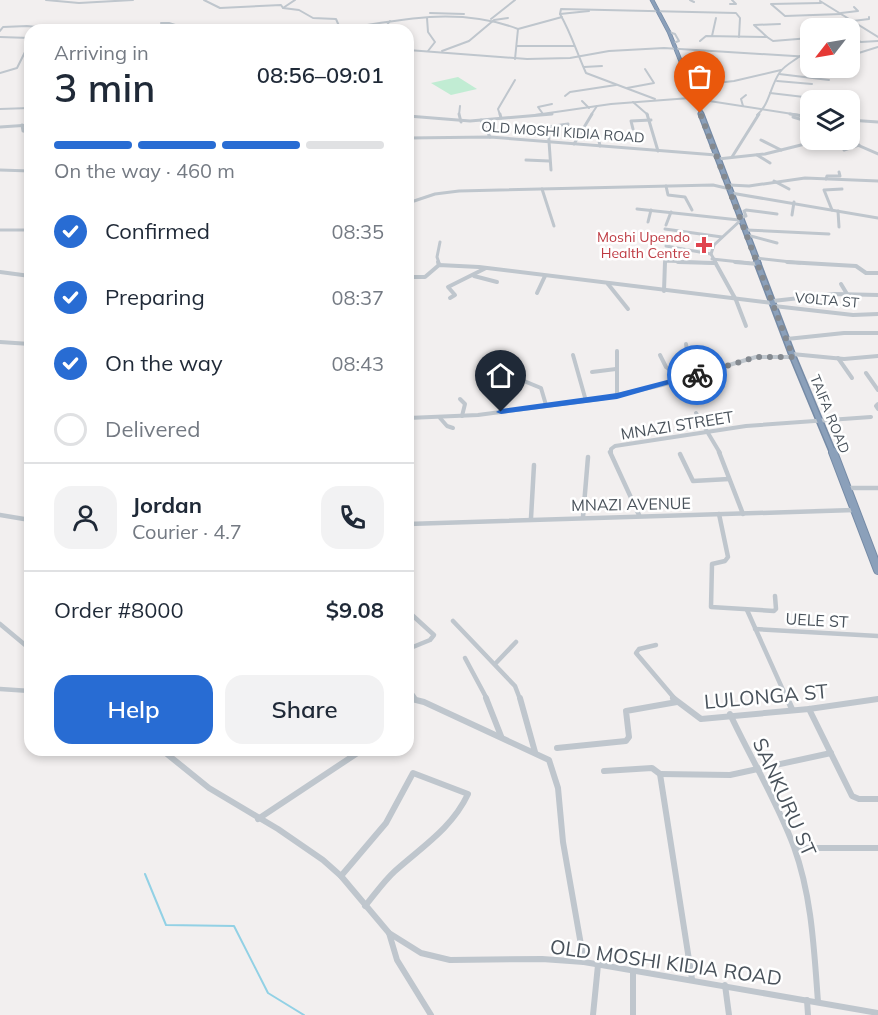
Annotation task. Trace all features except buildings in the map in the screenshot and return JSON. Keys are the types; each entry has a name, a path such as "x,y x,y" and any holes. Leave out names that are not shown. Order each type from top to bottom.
{"highway":[{"name":"TAIFA ROAD","path":"652,0 686,68 690,86 792,355 821,421 878,570"}],"street":[{"path":"46,0 79,3 133,0"},
{"path":"204,0 220,8 280,5 283,8 301,10 313,18 334,18 338,20 339,24"},
{"path":"283,8 295,0"},
{"path":"440,51 469,41 515,0"},
{"path":"690,0 694,2"},
{"path":"730,4 736,4 732,0"},
{"path":"847,18 839,14 820,1 771,4 785,16 839,14 858,11 854,7"},
{"path":"655,100 589,75 578,57 571,32 561,16 563,8 737,13 740,18 739,37"},
{"path":"430,13 452,12 492,20 518,29 561,16 589,12 586,9"},
{"path":"372,24 472,16"},
{"path":"860,20 869,19 869,17"},
{"path":"427,18 428,32 435,42 429,51"},
{"path":"492,20 508,18"},
{"path":"712,36 716,18"},
{"path":"780,24 754,25 772,41 800,39"},
{"path":"860,26 878,39"},
{"path":"0,31 3,27 24,27"},
{"path":"515,59 518,29"},
{"path":"700,41 704,36 767,37"},
{"path":"0,37 24,38"},
{"path":"860,42 878,39"},
{"path":"414,50 515,59 578,57 618,50 674,45 800,56"},
{"path":"517,46 574,46"},
{"path":"860,53 878,47"},
{"path":"870,51 878,55"},
{"path":"0,73 17,68 24,54"},
{"path":"699,56 685,57 686,68 707,68"},
{"path":"732,157 755,117 764,110 780,72 800,56"},
{"path":"584,67 602,66"},
{"path":"627,88 654,82 645,69"},
{"path":"690,86 737,81 762,73 780,72 829,80"},
{"path":"501,118 498,110 515,80"},
{"path":"777,81 812,84"},
{"path":"565,96 570,92 620,85"},
{"path":"770,93 800,97"},
{"path":"743,106 741,99 746,94"},
{"path":"414,117 461,122 633,102 695,98 800,115"},
{"path":"582,101 589,108"},
{"path":"633,102 651,120 658,151"},
{"path":"543,114 538,107 552,104"},
{"path":"460,106 458,112 461,122"},
{"path":"574,144 597,106"},
{"path":"0,109 24,108"},
{"path":"785,113 800,118"},
{"path":"481,120 490,137"},
{"path":"633,129 631,121 651,120"},
{"path":"860,121 878,122"},
{"path":"551,170 549,125 569,124 566,132"},
{"path":"0,127 22,125 24,131"},
{"path":"597,131 600,146"},
{"name":"OLD MOSHI KIDIA ROAD","path":"414,138 490,137 717,157 757,155 800,145"},
{"path":"761,140 781,150"},
{"path":"860,145 878,154"},
{"path":"757,155 770,163"},
{"path":"526,160 549,161"},
{"path":"0,170 24,171"},
{"path":"826,179 827,176 840,176 839,172"},
{"path":"730,189 774,181 815,178 878,181"},
{"path":"815,178 819,185"},
{"path":"774,181 789,189"},
{"path":"414,201 450,192 716,185 878,218"},
{"path":"666,186 669,196 685,197 692,210"},
{"path":"542,189 555,226"},
{"path":"832,210 824,190 843,189"},
{"path":"792,215 794,202"},
{"path":"637,209 741,219"},
{"path":"648,222 651,210"},
{"path":"746,326 736,300 712,259 714,245 746,216 745,210 777,214"},
{"path":"838,211 839,227"},
{"path":"671,212 666,227 722,237"},
{"path":"0,230 24,230"},
{"path":"746,233 829,234"},
{"path":"746,233 777,243"},
{"path":"438,265 440,243"},
{"path":"666,246 712,259"},
{"path":"664,291 664,261 712,259 856,266 866,273 878,273"},
{"path":"414,277 425,277 438,265 486,268 773,303 847,294 878,295"},
{"path":"450,298 455,295 448,287 486,268"},
{"path":"0,272 24,275"},
{"path":"474,276 497,282"},
{"path":"537,293 545,276"},
{"path":"608,284 628,309"},
{"path":"841,284 847,294"},
{"name":"VOLTA ST","path":"773,303 853,315 878,314"},
{"path":"787,339 844,333 878,333"},
{"path":"0,342 24,344"},
{"path":"686,344 691,377"},
{"path":"617,351 617,396"},
{"path":"573,355 586,401"},
{"path":"660,355 666,367 682,379"},
{"path":"414,418 462,416 617,396 756,357 878,356"},
{"path":"838,358 852,378"},
{"path":"592,372 616,369"},
{"path":"497,370 541,388 546,405"},
{"path":"866,373 878,390"},
{"path":"460,399 465,405 462,416"},
{"path":"878,404 876,406 878,410"},
{"path":"696,413 710,431 743,514"},
{"name":"MNAZI STREET","path":"639,515 611,449 710,431 871,417"},
{"path":"440,418 447,426 453,428"},
{"path":"681,454 693,481 729,479"},
{"path":"584,517 588,457"},
{"path":"531,518 534,465"},
{"path":"846,488 878,488"},
{"name":"MNAZI AVENUE","path":"414,524 531,518 854,510"},
{"path":"719,514 729,557 725,561 712,564 709,604 713,608 774,611 776,609 775,596"},
{"path":"0,515 24,518"},
{"path":"747,610 792,710"},
{"path":"414,617 434,635 430,640 414,647"},
{"path":"453,621 509,679 519,695 535,752"},
{"path":"0,624 24,644"},
{"name":"UELE ST","path":"755,628 817,634 878,636"},
{"path":"495,664 516,642"},
{"name":"LULONGA ST","path":"656,645 639,649 636,653 677,702 701,719 730,714 808,709 878,699"},
{"path":"465,658 482,686 501,736"},
{"path":"0,689 24,691"},
{"path":"414,699 501,736 549,760 555,772 567,869 584,962"},
{"path":"557,748 626,741 629,737 626,711 677,702"},
{"path":"808,709 852,796 859,799 878,799"},
{"name":"SANKURU ST","path":"730,714 795,848 811,921 818,1002"},
{"path":"604,771 652,768 660,774 716,776 831,753"},
{"name":"OLD MOSHI KIDIA ROAD","path":"169,756 209,788 310,851 341,876 389,933 406,946 438,959 542,959 584,962 725,984 878,1013"},
{"path":"258,819 353,756"},
{"path":"341,876 386,823 413,773 468,794 452,820 432,842 393,872 365,906"},
{"path":"660,774 692,979"},
{"path":"795,848 878,848"},
{"path":"389,933 397,960 430,1015"},
{"path":"593,1015 598,965"},
{"path":"633,970 633,1015"},
{"path":"725,984 729,1015"},
{"path":"807,1000 808,1015"}],"green space":[{"path":"458,77 477,89 451,95 431,83"}],"waterway":[{"path":"145,874 166,925 234,926 268,993 304,1015"}],"way so far":[{"path":"697,375 761,356 793,357 700,113"}],"place":[{"name":"Moshi Upendo Health Centre","path":"704,245"}],"route":[{"path":"501,412 617,396 697,375"}]}
